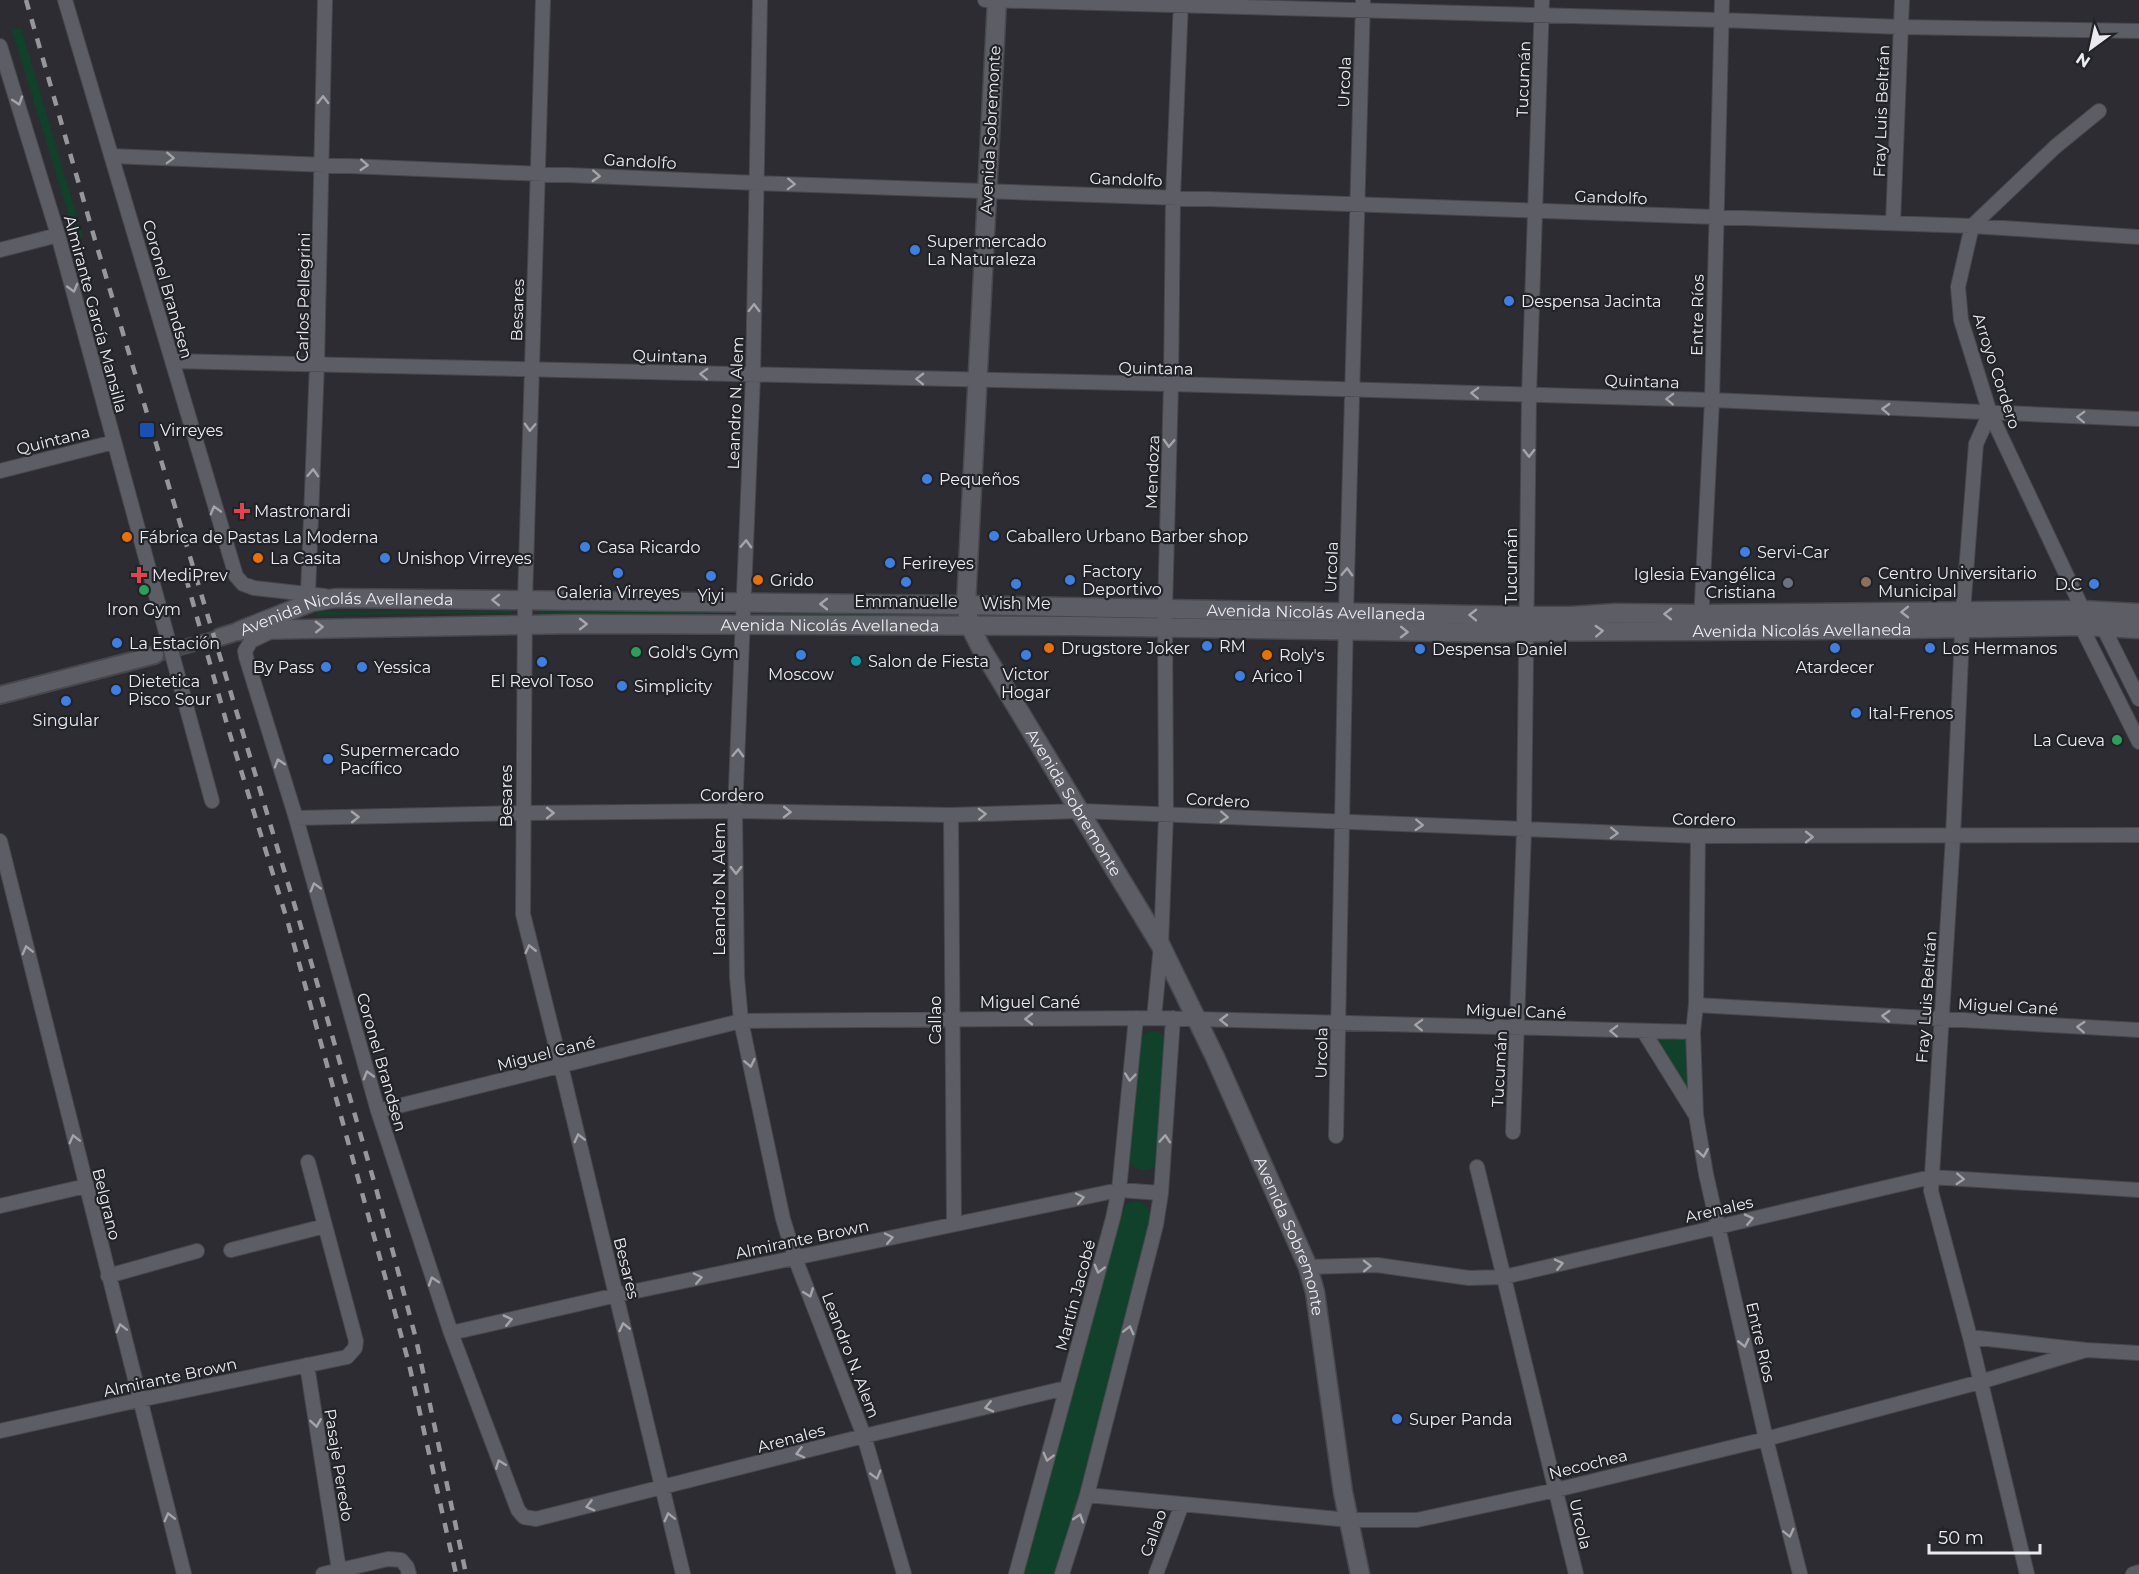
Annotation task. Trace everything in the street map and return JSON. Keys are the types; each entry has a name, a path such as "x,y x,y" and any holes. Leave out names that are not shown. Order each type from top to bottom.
{"main road":[{"name":"Avenida Sobremonte","path":"997,0 966,605 970,626 981,648 1161,946 1198,1019 1308,1267 1315,1292 1343,1492 1360,1574"},
{"name":"Avenida Nicolás Avellaneda","path":"239,631 312,602 336,598 1165,609 1346,622"},
{"name":"Avenida Nicolás Avellaneda","path":"239,631 524,624 1164,628 1346,622 1527,624 1565,633 1701,623 2082,618 2139,614"},
{"name":"Avenida Nicolás Avellaneda","path":"2082,618 2103,627 2139,629"}],"street":[{"name":"Coronel Brandsen","path":"65,0 236,576 243,584 267,590 308,594"},
{"name":"Carlos Pellegrini","path":"308,594 317,363 325,0"},
{"name":"Besares","path":"543,0 524,624 523,915 683,1574"},
{"name":"Leandro N. Alem","path":"760,0 753,376 735,811 737,977 741,1021 783,1219 795,1258 864,1436 904,1574"},
{"path":"985,0 1363,5 1542,15 1901,27 2139,31"},
{"name":"Tucumán","path":"1513,1132 1524,830 1529,395 1542,0"},
{"name":"Entre Ríos","path":"1701,623 1712,400 1722,0"},
{"name":"Fray Luis Beltrán","path":"1893,223 1902,0"},
{"name":"Mendoza","path":"1154,1018 1161,946 1166,814 1164,628 1171,384 1173,197 1181,3"},
{"name":"Urcola","path":"1336,1136 1346,622 1363,5"},
{"name":"Almirante García Mansilla","path":"0,46 58,235 212,801"},
{"path":"1972,226 2055,147 2099,111"},
{"name":"Gandolfo","path":"111,156 322,163 757,183 1972,226 2139,237"},
{"name":"Arroyo Cordero","path":"1972,226 1958,287 1960,315 1990,413 2139,742"},
{"path":"0,250 58,235"},
{"name":"Quintana","path":"172,361 1171,384 1712,400 2139,419"},
{"name":"Fray Luis Beltrán","path":"1990,413 1976,444 1963,620 1953,837 1931,1191 1970,1337 2027,1574"},
{"name":"Quintana","path":"0,471 114,442"},
{"path":"308,594 336,598"},
{"path":"2103,627 2139,699"},
{"name":"Coronel Brandsen","path":"281,629 251,641 245,651 296,818 378,1111 451,1333 518,1510 524,1517"},
{"path":"220,637 239,631"},
{"path":"0,695 155,655"},
{"name":"Cordero","path":"296,818 735,811 951,815 1081,811 1698,836 2139,835"},
{"name":"Callao","path":"951,815 954,1224"},
{"name":"Entre Ríos","path":"1698,836 1696,1005 1693,1032 1696,1115 1718,1226 1766,1438 1800,1574"},
{"name":"Belgrano","path":"0,841 184,1574"},
{"name":"Miguel Cané","path":"1696,1005 2139,1030"},
{"name":"Martín Jacobé","path":"1016,1574 1113,1218 1119,1190 1136,1018"},
{"path":"1062,1574 1086,1495 1156,1225 1161,1193 1173,1018"},
{"name":"Miguel Cané","path":"378,1111 741,1021 1173,1018 1693,1032"},
{"name":"Entre Ríos","path":"1644,1032 1696,1115"},
{"path":"231,1250 325,1226 308,1162"},
{"name":"Urcola","path":"1477,1167 1576,1574"},
{"name":"Arenales","path":"1308,1267 1377,1265 1469,1278 1504,1277 1931,1177 2139,1190"},
{"path":"0,1206 86,1186"},
{"name":"Almirante Brown","path":"451,1333 617,1295 1119,1190 1161,1193"},
{"name":"Almirante Brown","path":"0,1431 347,1357 355,1348 356,1341 325,1226"},
{"path":"108,1276 196,1251"},
{"name":"Necochea","path":"1970,1337 2086,1350 2139,1353"},
{"name":"Necochea","path":"1086,1495 1349,1520 1417,1520 1556,1490 1766,1438 1980,1382 2086,1350"},
{"name":"Pasaje Peredo","path":"307,1365 339,1570"},
{"name":"Arenales","path":"524,1517 536,1520 864,1436 1066,1388"},
{"name":"Callao","path":"1156,1574 1182,1504"},
{"path":"323,1574 388,1559 401,1560 409,1574"},
{"path":"2133,1574 2139,1572"}],"green space":[{"path":"21,28 83,237 76,239 12,30"},
{"path":"511,611 511,613 317,615 318,612"},
{"path":"540,611 724,612 724,616 540,615"},
{"path":"757,612 948,613 948,617 757,616"},
{"path":"1155,1031 1164,1035 1166,1039 1157,1165 1144,1170 1131,1165 1128,1158 1140,1041 1145,1033"},
{"path":"1664,1038 1687,1039 1689,1084 1684,1086 1659,1046 1660,1040"},
{"path":"1132,1201 1137,1201 1147,1207 1150,1223 1082,1484 1055,1574 1022,1574 1121,1213"}],"tunnel":[{"path":"155,655 220,637"}],"railway":[{"path":"26,0 95,240 299,920 377,1192 416,1339 466,1574"},
{"path":"186,578 228,728 288,923 409,1364 456,1574"}],"place":[{"name":"Supermercado La Naturaleza","path":"915,250"},
{"name":"Despensa Jacinta","path":"1509,301"},
{"name":"Virreyes","path":"147,430"},
{"name":"Pequeños","path":"927,479"},
{"name":"Mastronardi","path":"242,511"},
{"name":"Caballero Urbano Barber shop","path":"994,536"},
{"name":"Fábrica de Pastas La Moderna","path":"127,537"},
{"name":"Casa Ricardo","path":"585,547"},
{"name":"Servi-Car","path":"1745,552"},
{"name":"La Casita","path":"258,558"},
{"name":"Unishop Virreyes","path":"385,558"},
{"name":"Ferireyes","path":"890,563"},
{"name":"Galeria Virreyes","path":"618,573"},
{"name":"MediPrev","path":"139,575"},
{"name":"Yiyi","path":"711,576"},
{"name":"Grido","path":"758,580"},
{"name":"Factory Deportivo","path":"1070,580"},
{"name":"Emmanuelle","path":"906,582"},
{"name":"Centro Universitario Municipal","path":"1866,582"},
{"name":"Iglesia Evangélica Cristiana","path":"1788,583"},
{"name":"Wish Me","path":"1016,584"},
{"name":"D.C","path":"2094,584"},
{"name":"Iron Gym","path":"144,590"},
{"name":"La Estación","path":"117,643"},
{"name":"RM","path":"1207,646"},
{"name":"Drugstore Joker","path":"1049,648"},
{"name":"Atardecer","path":"1835,648"},
{"name":"Los Hermanos","path":"1930,648"},
{"name":"Despensa Daniel","path":"1420,649"},
{"name":"Gold's Gym","path":"636,652"},
{"name":"Moscow","path":"801,655"},
{"name":"Victor Hogar","path":"1026,655"},
{"name":"Roly's","path":"1267,655"},
{"name":"Salon de Fiesta","path":"856,661"},
{"name":"El Revol Toso","path":"542,662"},
{"name":"By Pass","path":"326,667"},
{"name":"Yessica","path":"362,667"},
{"name":"Arico 1","path":"1240,676"},
{"name":"Simplicity","path":"622,686"},
{"name":"Dietetica Pisco Sour","path":"116,690"},
{"name":"Singular","path":"66,701"},
{"name":"Ital-Frenos","path":"1856,713"},
{"name":"La Cueva","path":"2117,740"},
{"name":"Supermercado Pacífico","path":"328,759"},
{"name":"Super Panda","path":"1397,1419"}]}
